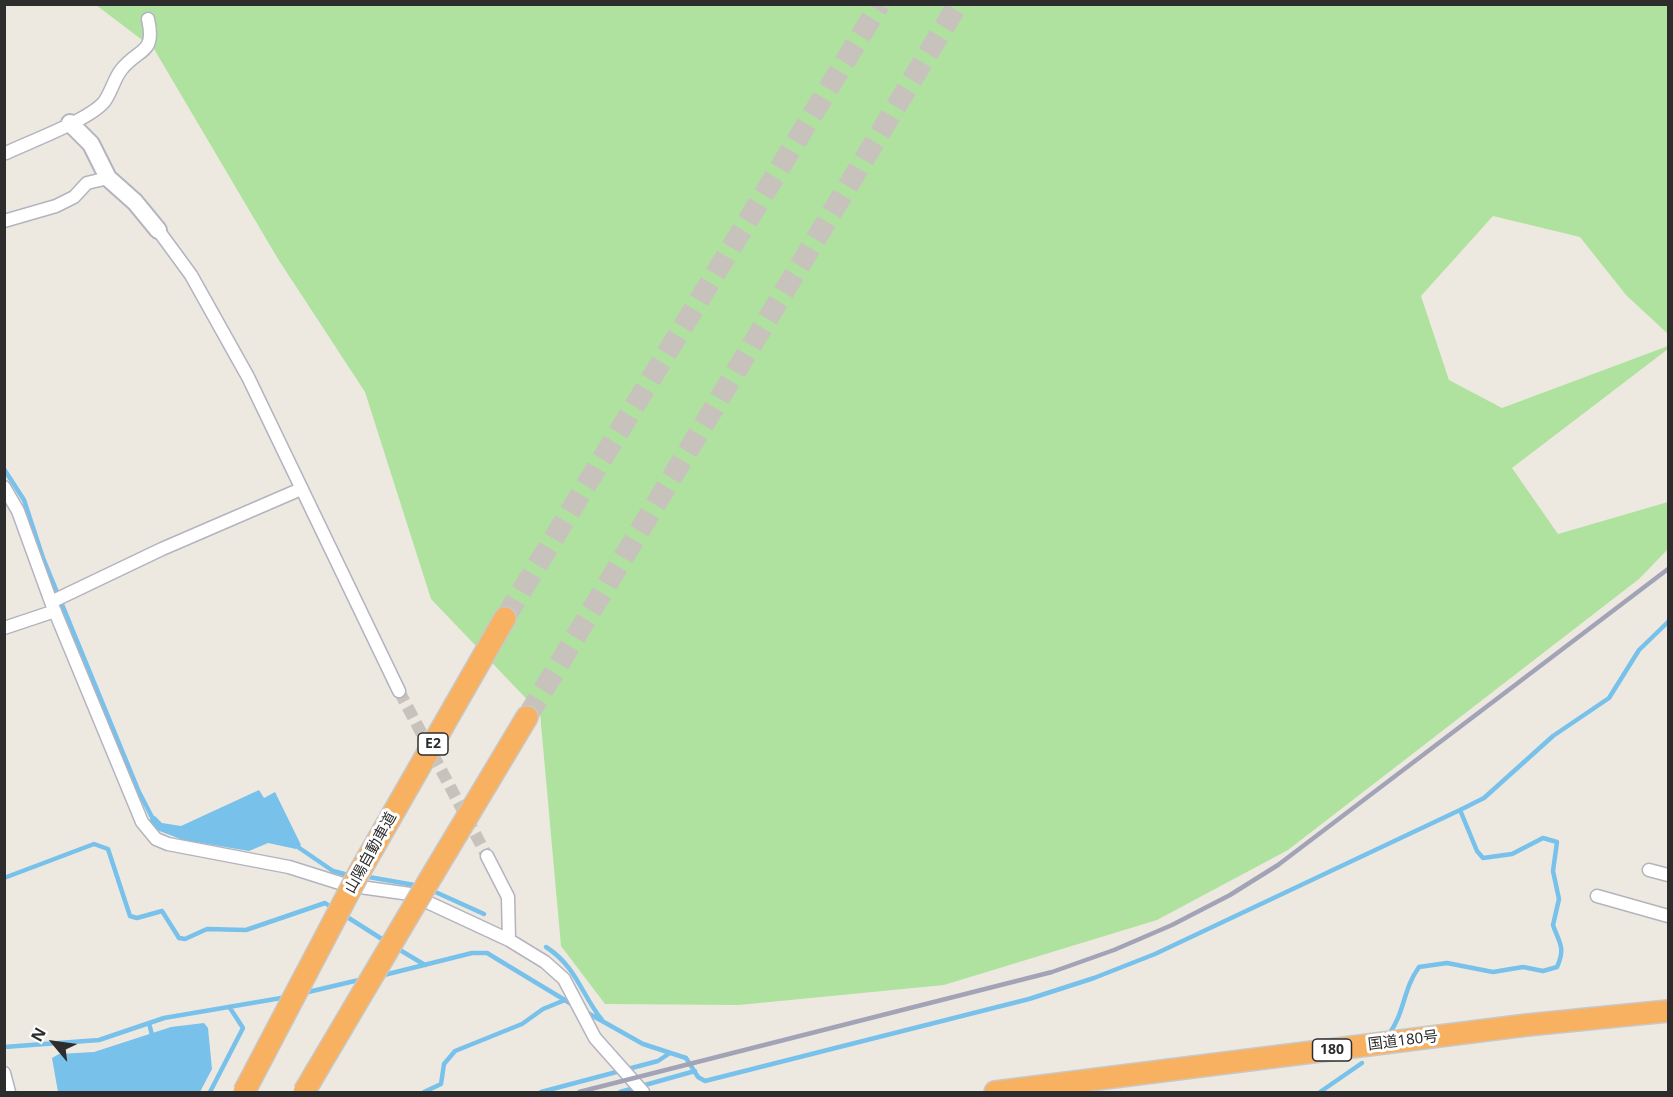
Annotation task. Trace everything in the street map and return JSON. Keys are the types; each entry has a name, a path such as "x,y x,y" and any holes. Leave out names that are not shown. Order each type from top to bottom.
{"highway":[{"name":"山陽自動車道","path":"244,1092 360,871 505,618"},
{"path":"304,1092 527,717"},
{"name":"国道180号","path":"995,1092 1527,1025 1668,1011"}],"street":[{"path":"6,153 70,123 102,104 120,70 147,48 152,40 148,19"},
{"path":"70,123 91,144 108,178 135,202 159,230 191,275 248,377 399,691"},
{"path":"4,221 56,206 74,197 87,183 108,178"},
{"path":"4,487 18,511 57,601 142,822 156,839 182,848 289,867 346,885 410,894 509,940 555,969 569,989 595,1038 640,1089"},
{"path":"4,628 162,549 301,489"},
{"path":"487,856 508,897 509,940"},
{"path":"1649,870 1668,875"},
{"path":"1597,896 1668,916"},
{"path":"4,1073 9,1092"}],"green space":[{"path":"96,5 1668,5 1668,334 1626,295 1580,237 1493,216 1421,296 1449,380 1502,408 1668,346 1668,349 1512,468 1558,534 1668,502 1668,549 1639,579 1288,850 1157,920 944,985 739,1005 605,1004 561,946 540,713 431,599 365,392 278,259 154,49"}],"water":[{"path":"259,790 264,798 275,792 301,845 296,849 268,843 249,851 183,840 157,830 149,820 155,816 162,823 181,826"},
{"path":"204,1023 208,1028 212,1069 200,1092 58,1092 52,1058 59,1054 94,1052 171,1027"}],"waterway":[{"path":"4,469 24,500 43,558 139,792 154,821"},
{"path":"586,1012 643,1044 686,1058 698,1077 705,1081 1029,999 1094,978 1155,954 1484,798 1553,736 1609,698 1639,650 1668,622"},
{"path":"1389,1034 1419,967 1447,963 1493,972 1523,967 1543,971 1557,967 1560,960 1561,945 1553,925 1559,899 1553,871 1557,842 1543,838 1512,854 1483,858 1477,851 1460,810"},
{"path":"4,878 94,844 108,849 130,916 137,918 162,911 179,938 185,939 207,929 246,930 325,903 334,909"},
{"path":"295,845 333,871 352,876"},
{"path":"363,876 420,886"},
{"path":"431,890 484,914"},
{"path":"344,915 385,941"},
{"path":"395,947 425,965"},
{"path":"546,947 572,972 602,1020"},
{"path":"380,976 472,953 487,953 573,1005"},
{"path":"304,993 363,979"},
{"path":"4,1047 99,1040 164,1018 287,997"},
{"path":"424,1092 441,1084 444,1064 455,1051 522,1024 543,1009 565,1000"},
{"path":"210,1092 243,1028 230,1008"},
{"path":"149,1023 153,1039"},
{"path":"541,1092 658,1061 670,1053"},
{"path":"1320,1092 1362,1063"},
{"path":"620,1092 695,1071"}],"tunnel":[{"path":"505,618 880,4"},
{"path":"527,717 958,4"},
{"path":"399,691 487,856"}],"railway":[{"path":"579,1092 1052,972 1114,950 1172,925 1230,895 1278,865 1668,569"}]}
